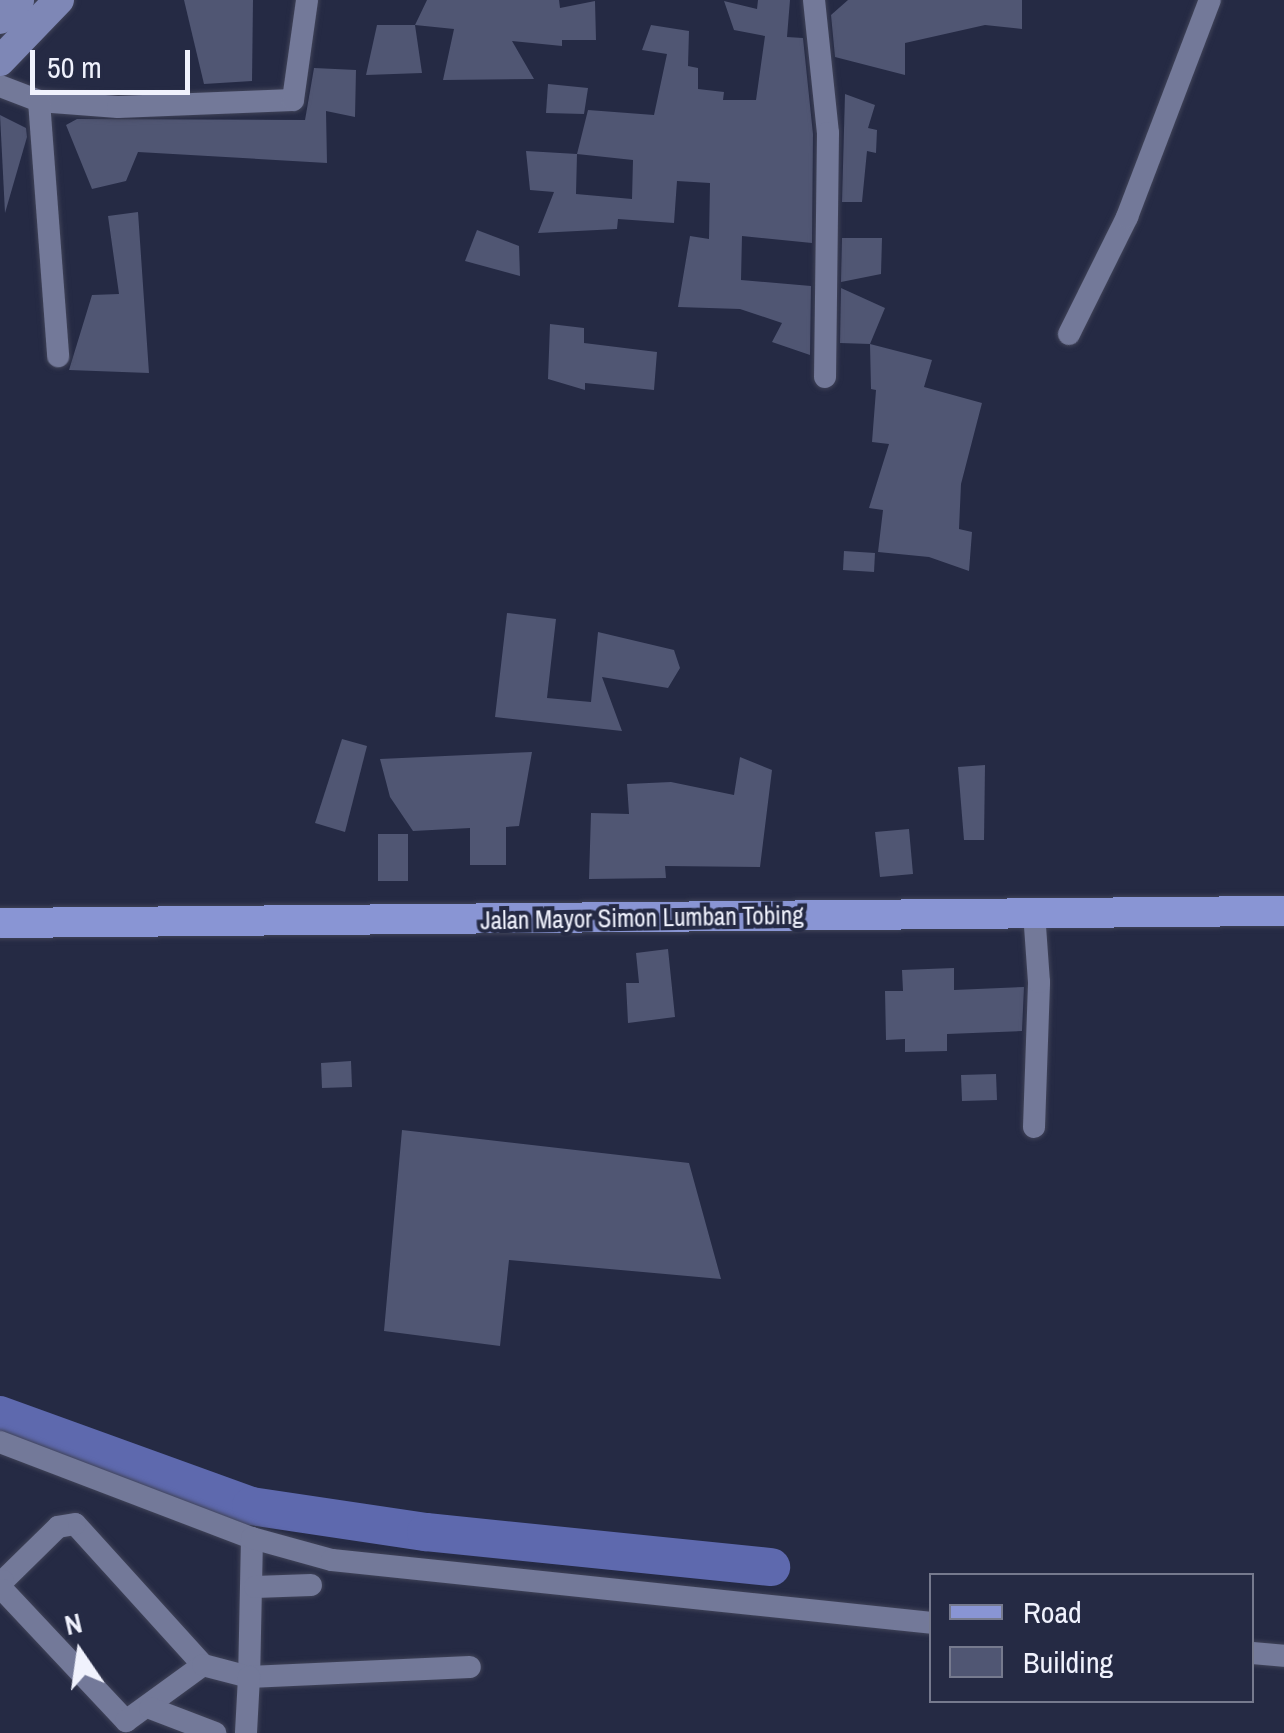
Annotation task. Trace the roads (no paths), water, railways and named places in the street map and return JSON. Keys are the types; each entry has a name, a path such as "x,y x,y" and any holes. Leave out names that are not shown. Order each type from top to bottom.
{"main road":[{"name":"Jalan Mayor Simon Lumban Tobing","path":"0,923 1284,911"}],"street":[{"path":"0,19 19,0"},
{"path":"0,61 60,0"},
{"path":"0,86 39,100 118,106 293,100 307,0"},
{"path":"814,0 828,133 826,377"},
{"path":"1069,334 1127,217 1210,0"},
{"path":"39,100 58,356"},
{"path":"1034,913 1039,982 1034,1127"},
{"path":"0,1442 252,1538 350,1562 929,1623"},
{"path":"203,1665 150,1708 126,1721 3,1590 7,1575 58,1527 75,1524 203,1665 248,1677 470,1667"},
{"path":"246,1733 255,1588 252,1538"},
{"path":"255,1588 311,1585"},
{"path":"1254,1653 1284,1656"},
{"path":"150,1708 215,1733"}],"waterway":[{"path":"0,1415 251,1506 426,1532 771,1567"}]}
